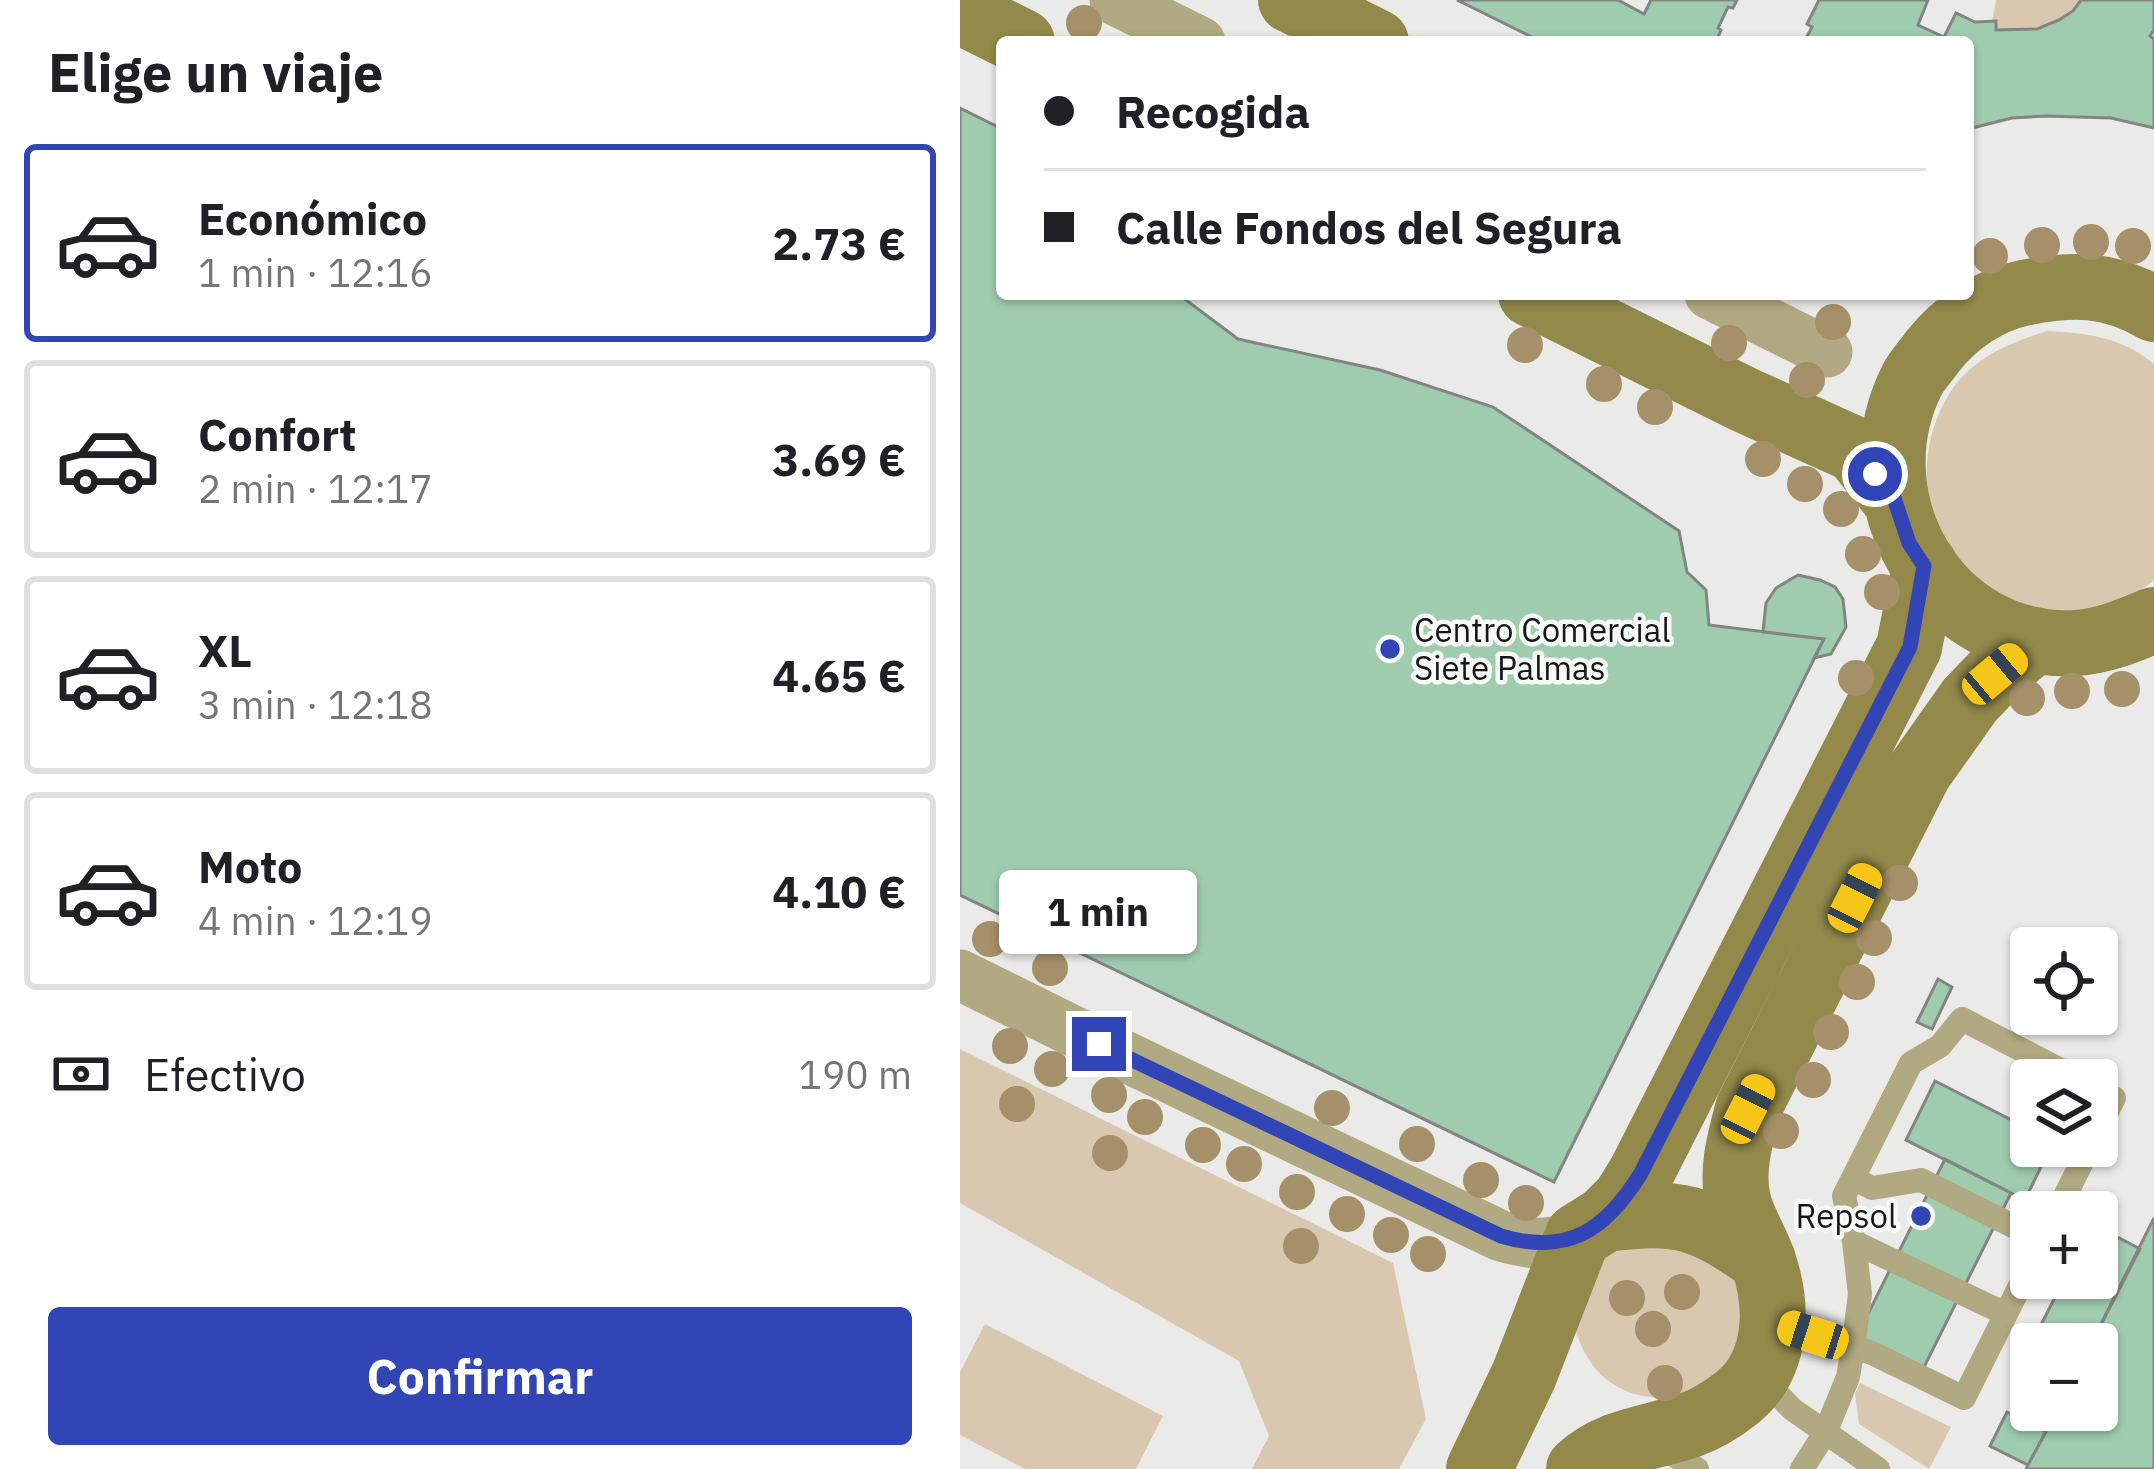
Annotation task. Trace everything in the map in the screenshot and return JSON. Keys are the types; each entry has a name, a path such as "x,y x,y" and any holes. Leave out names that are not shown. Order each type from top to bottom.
{"street":[{"path":"1115,0 1188,36"},
{"path":"1291,0 1364,36"},
{"path":"960,11 1010,36"},
{"path":"1974,298 2001,298 2064,284 2145,296"},
{"path":"2001,298 1949,331 1912,379 1893,436 1894,498 1909,543 1940,588 1965,612 1998,628 2036,640 2074,643 2140,631"},
{"path":"1543,300 1856,450 1894,498"},
{"path":"1722,300 1827,352"},
{"path":"1479,1469 1591,1228 1625,1199 1641,1173 1910,647 1924,566"},
{"path":"1579,1469 1640,1436 1689,1426 1741,1395 1765,1319 1735,1176 1748,1109 1919,772 1970,700 2036,640"},
{"path":"960,975 1501,1236 1548,1245 1645,1214 1676,1214 1723,1232 1765,1319"}],"lane":[{"path":"1802,1469 1825,1433 1848,1377 1853,1348 1860,1294 1844,1196 1911,1064 1940,1046 1962,1019 2039,1059"},
{"path":"1852,1178 1872,1188 1921,1180 2010,1224"},
{"path":"1854,1242 2006,1314"},
{"path":"1765,1319 1872,1353 1964,1398 2014,1299"},
{"path":"1765,1319 1792,1409 1878,1469"},
{"path":"1640,1436 1697,1469"}],"shaded area":[{"path":"1996,0 2082,0 2043,26 1996,30 1992,22"},
{"path":"2047,331 2104,338 2154,364 2154,580 2123,599 2088,609 2052,610 2018,602 1988,587 1944,539 1931,508 1927,473 1931,437 1949,395 1984,359"},
{"path":"960,1049 1393,1263 1426,1419 1399,1469 1252,1469 1269,1436 1239,1361 960,1203"},
{"path":"1666,1229 1735,1277 1743,1305 1742,1322 1736,1350 1721,1371 1701,1387 1677,1396 1652,1397 1627,1391 1604,1377 1586,1355 1575,1320 1610,1245"},
{"path":"985,1324 1163,1416 1136,1469 1025,1469 960,1435 960,1372"},
{"path":"1860,1383 1951,1427 1929,1469 1859,1424 1855,1394"}],"building":[{"path":"1457,0 1618,0 1644,14 1651,0 1737,0 1733,8 1728,7 1718,36 1530,36"},
{"path":"1819,0 1928,0 1918,25 1942,36 1807,36 1812,27 1807,24"},
{"path":"2081,0 2154,0 2150,36 2154,39 2154,128 2111,118 2012,118 1974,128 1974,36 1944,36 1956,13 1975,22 1996,21 1996,30 2037,29 2073,11"},
{"name":"Centro Comercial Siete Palmas","path":"960,108 996,126 996,300 1186,300 1238,339 1380,370 1493,407 1679,531 1687,572 1706,590 1709,625 1824,639 1554,1182 960,895"},
{"path":"1798,575 1835,587 1843,599 1846,627 1831,654 1814,658 1824,639 1763,632 1766,603 1776,588"},
{"path":"1938,979 1952,987 1932,1029 1917,1022"},
{"name":"Repsol","path":"1935,1081 2010,1119 2010,1167 2041,1167 2029,1191 2010,1192 1906,1140"},
{"path":"1945,1159 2010,1192 1922,1371 1856,1338"},
{"path":"2154,1218 2154,1469 2026,1469 2046,1431 2118,1431 2118,1323 2102,1323 2114,1299 2118,1299 2118,1290"},
{"path":"2118,1237 2140,1249 2118,1292"},
{"path":"2054,1299 2114,1299 2102,1323 2042,1323"},
{"path":"2007,1412 2010,1431 2046,1432 2028,1465 1990,1446"}],"place":[{"name":"Centro Comercial Siete Palmas","path":"1390,649"},
{"name":"Repsol","path":"1921,1216"}],"route":[{"path":"1099,1044 1501,1236 1548,1245 1578,1236 1605,1220 1641,1173 1910,647 1924,566 1909,543 1894,498 1875,474"}]}
